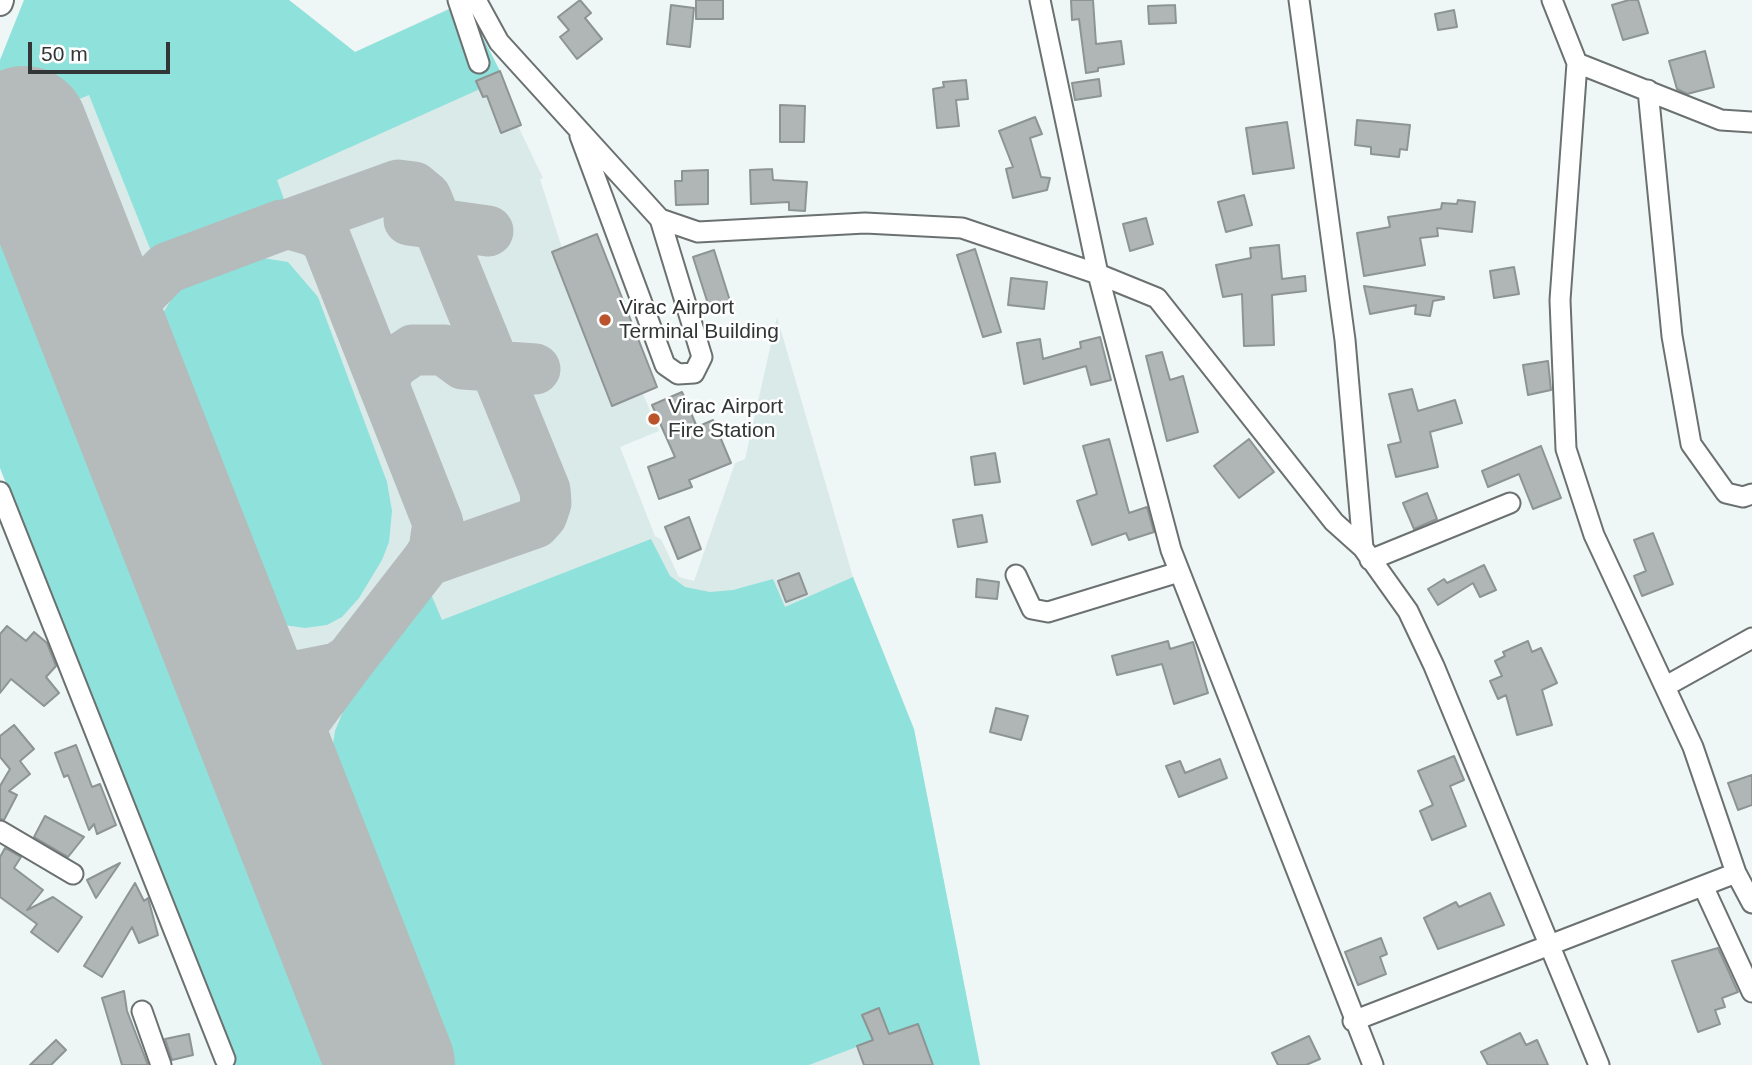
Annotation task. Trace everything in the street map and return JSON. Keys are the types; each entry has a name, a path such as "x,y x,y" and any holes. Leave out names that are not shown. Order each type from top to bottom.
{"street":[{"path":"458,0 479,63"},
{"path":"476,0 499,42 576,125 660,219 702,357 694,373 678,374 665,365 576,125"},
{"path":"1040,0 1098,274 1171,550 1353,1021 1373,1065"},
{"path":"1299,0 1345,340 1366,554"},
{"path":"1353,1021 1703,886 1746,887 1693,747 1594,535 1566,449 1560,300 1577,63 1552,0"},
{"path":"1577,63 1721,120 1752,122"},
{"path":"1648,90 1672,335 1691,444 1726,494 1743,497 1752,494"},
{"path":"660,219 698,232 864,223 962,228 1098,274 1157,298 1334,522 1366,554 1408,611 1434,666 1599,1065"},
{"path":"0,492 225,1059"},
{"path":"1366,554 1510,503"},
{"path":"1017,575 1032,609 1048,612 1179,572"},
{"path":"1666,686 1752,638"},
{"path":"0,831 73,874"},
{"path":"1703,886 1752,992"},
{"path":"142,1010 161,1065"}],"shaded area":[{"path":"24,0 289,0 355,52 450,8 508,93 521,125 518,126 543,178 540,179 562,248 597,234 657,388 643,394 659,431 620,447 655,536 661,539 679,577 694,581 735,463 745,459 777,317 853,577 914,729 980,1065 235,1065 0,468 0,60"},
{"path":"24,0 289,0 355,52 465,2 500,71 476,81 480,89 277,180 286,205 151,251 89,95 0,132 0,60"},
{"path":"0,214 26,283 42,276 347,1065 235,1065 0,468"},
{"path":"263,258 288,262 318,297 387,482 392,511 389,542 382,560 359,598 342,617 327,625 305,628 284,625 250,596 159,357 162,315 175,293 196,279 235,264"},
{"path":"651,539 670,576 685,587 710,592 733,590 773,579 785,607 853,577 914,729 980,1065 933,1065 917,1024 809,1065 435,1065 333,801 329,770 335,731 344,709 431,594 442,620"}],"building":[{"path":"580,0 591,13 585,18 602,39 577,59 560,37 569,30 558,17"},
{"path":"696,0 723,0 723,19 696,19"},
{"path":"1071,0 1093,0 1096,44 1121,41 1124,64 1086,73 1079,19 1072,20"},
{"path":"1638,0 1648,33 1623,40 1612,5"},
{"path":"671,5 694,8 690,47 667,44"},
{"path":"1175,5 1176,23 1149,24 1148,6"},
{"path":"1454,10 1457,27 1438,30 1435,14"},
{"path":"1705,51 1714,87 1687,94 1677,89 1669,61"},
{"path":"500,71 521,125 501,133 487,96 483,97 476,81"},
{"path":"1099,79 1101,96 1075,100 1072,83"},
{"path":"966,80 968,99 956,100 959,126 937,128 933,89 944,87 943,82"},
{"path":"780,105 805,106 804,142 780,142"},
{"path":"1035,117 1042,134 1030,138 1041,177 1050,178 1047,190 1013,198 1006,169 1013,167 999,131"},
{"path":"1357,120 1410,125 1407,150 1400,149 1399,157 1371,154 1371,147 1355,145"},
{"path":"1287,122 1294,168 1253,174 1246,128"},
{"path":"772,169 773,180 807,182 805,211 789,210 789,202 751,204 750,170"},
{"path":"708,170 708,204 676,205 675,181 682,181 682,171"},
{"path":"1244,195 1252,225 1226,232 1218,202"},
{"path":"1458,200 1475,202 1472,232 1437,228 1438,236 1420,238 1425,265 1364,276 1357,233 1390,227 1388,217 1441,209 1442,203 1457,204"},
{"path":"1146,218 1153,244 1130,251 1123,224"},
{"name":"Virac Airport Terminal Building","path":"597,234 657,387 612,406 552,252"},
{"path":"1279,245 1282,279 1305,276 1306,291 1272,295 1274,345 1244,346 1242,294 1223,297 1216,265 1251,258 1250,248"},
{"path":"975,249 1001,332 983,337 957,255"},
{"path":"714,250 730,301 709,307 693,257"},
{"path":"1514,267 1519,294 1494,298 1490,271"},
{"path":"1011,278 1047,282 1044,309 1008,305"},
{"path":"1364,286 1444,299 1433,301 1430,316 1415,314 1416,305 1370,314"},
{"path":"1100,337 1111,380 1091,385 1086,366 1024,384 1017,343 1040,339 1043,359 1081,348 1080,342"},
{"path":"1162,352 1170,380 1183,376 1198,432 1167,441 1146,356"},
{"path":"1548,361 1551,390 1528,395 1523,365"},
{"path":"1412,389 1418,411 1455,400 1462,423 1430,432 1438,467 1396,477 1388,445 1401,442 1389,394"},
{"path":"682,392 697,427 713,420 731,463 689,480 692,487 659,499 648,467 675,457 652,405"},
{"path":"1109,439 1129,513 1147,507 1154,532 1129,540 1126,533 1092,545 1077,501 1097,494 1083,446"},
{"path":"1249,439 1274,472 1239,498 1214,466"},
{"path":"1541,446 1561,498 1533,509 1519,474 1488,487 1482,471"},
{"path":"995,453 1000,482 975,485 971,457"},
{"path":"1427,493 1437,519 1414,529 1403,503"},
{"path":"982,515 987,542 958,547 953,520"},
{"path":"689,517 701,549 678,559 665,527"},
{"path":"1653,533 1673,584 1642,596 1634,576 1646,571 1634,540"},
{"path":"1484,565 1496,590 1480,597 1473,583 1438,605 1428,589 1444,579 1447,583"},
{"path":"799,573 807,594 786,602 778,581"},
{"path":"977,579 999,582 997,599 976,597"},
{"path":"7,626 26,641 34,632 47,643 56,666 46,677 59,693 44,706 11,679 0,693 0,634"},
{"path":"1168,641 1170,649 1193,642 1208,693 1174,704 1162,664 1117,675 1112,656"},
{"path":"1528,641 1532,652 1541,648 1557,683 1542,690 1552,725 1517,735 1506,695 1498,699 1490,681 1502,676 1495,661 1505,656 1503,652"},
{"path":"996,708 1028,716 1021,740 990,732"},
{"path":"14,725 34,749 20,761 30,774 9,791 17,795 4,820 0,819 0,786 10,769 0,757 0,736"},
{"path":"76,745 92,787 100,784 116,825 97,834 94,824 89,830 68,775 64,777 55,753"},
{"path":"1454,756 1464,780 1450,786 1466,826 1432,840 1420,811 1433,805 1418,771"},
{"path":"1220,759 1227,778 1179,797 1166,766 1180,761 1185,773"},
{"path":"1752,775 1752,805 1738,810 1728,783"},
{"path":"45,816 84,837 68,857 34,837"},
{"path":"5,848 21,857 14,868 43,890 27,910 53,897 82,917 58,952 31,932 37,924 0,897 0,857"},
{"path":"120,863 96,898 87,880"},
{"path":"135,883 144,901 148,898 158,935 139,943 132,927 102,977 84,966"},
{"path":"1490,893 1504,925 1438,949 1424,918 1456,902 1459,907"},
{"path":"1381,938 1387,954 1380,957 1386,974 1358,985 1345,952"},
{"path":"1718,948 1738,992 1722,998 1725,1007 1715,1010 1720,1024 1698,1032 1672,961"},
{"path":"124,991 127,1011 148,1065 122,1065 102,998"},
{"path":"879,1008 889,1034 918,1024 933,1065 864,1065 857,1046 873,1040 862,1015"},
{"path":"1520,1033 1526,1045 1537,1040 1548,1065 1488,1065 1481,1052"},
{"path":"189,1034 193,1055 172,1060 165,1039"},
{"path":"1309,1036 1320,1059 1306,1065 1278,1065 1272,1053"},
{"path":"56,1040 66,1050 51,1065 30,1065"}],"taxiway":[{"path":"290,224 398,185 414,187 426,197 437,224 545,490 546,503 542,515 535,523 427,561"},
{"path":"409,220 488,231"},
{"path":"104,332 167,268 282,225 290,224 314,231 326,239 438,523 434,550 427,561 350,660 337,668 297,676 275,671 226,645"},
{"path":"383,384 391,365 413,350 444,350 463,364 535,369"},
{"path":"287,799 286,763 298,730 350,660"}],"runway":[{"path":"24,130 391,1065"}],"place":[{"name":"Virac Airport Terminal Building","path":"605,320"},
{"name":"Virac Airport Fire Station","path":"654,419"}]}
